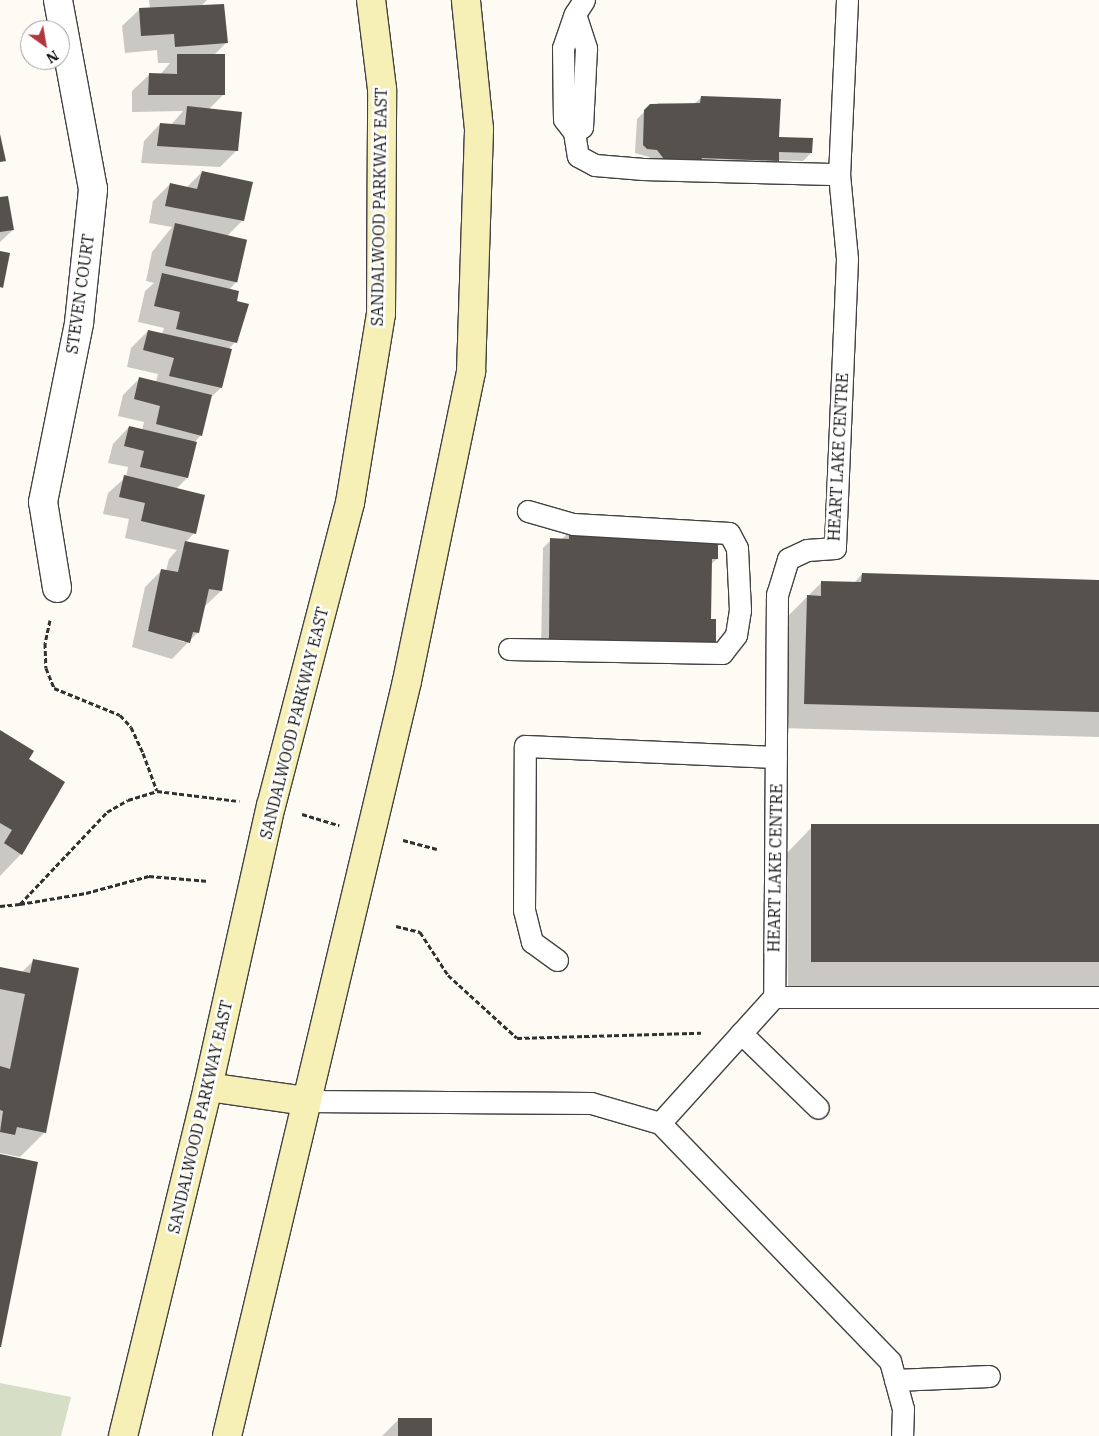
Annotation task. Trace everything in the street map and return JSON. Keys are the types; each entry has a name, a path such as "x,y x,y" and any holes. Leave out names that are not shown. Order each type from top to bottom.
{"main road":[{"name":"SANDALWOOD PARKWAY EAST","path":"123,1436 208,1087 271,806 350,502 381,314 382,89 371,0"},
{"path":"227,1436 438,542 470,372 479,128 466,0"},
{"path":"208,1087 305,1101"}],"street":[{"name":"STEVEN COURT","path":"57,588 43,502 79,323 93,189 58,0"}],"lane":[{"name":"HEART LAKE CENTRE","path":"774,997 777,594 788,559 807,550 836,548 847,259 839,174 847,0"},
{"path":"580,7 586,48 582,126 574,132 578,156 595,165 839,174"},
{"path":"509,649 722,653 736,636 740,610 737,548 728,533 573,524 528,511"},
{"path":"557,960 532,942 524,910 525,746 776,757"},
{"path":"660,1123 774,997 1099,997"},
{"path":"742,1033 818,1108"},
{"path":"305,1101 591,1103 660,1123 890,1362 903,1409 902,1436"},
{"path":"895,1380 989,1376"}],"path":[{"path":"57,588 46,643 46,668 54,688 120,715 131,727 144,753 157,791"},
{"path":"20,904 107,812 157,791 271,806 437,849"},
{"path":"0,906 86,893 149,876 209,881"},
{"path":"396,926 420,932 448,976 517,1038 742,1033"}],"green space":[{"path":"0,1383 71,1397 61,1436 0,1436"}],"building":[{"path":"224,4 228,43 175,47 174,34 141,36 139,8"},
{"path":"177,54 225,54 225,95 148,95 149,73 177,74"},
{"path":"701,96 781,99 779,137 813,138 812,153 779,152 779,161 702,158 701,161 664,159 657,150 647,149 643,145 644,110 650,104 700,103"},
{"path":"187,106 242,112 238,151 157,146 160,123 185,125"},
{"path":"0,134 6,161 0,162"},
{"path":"202,171 253,182 244,221 165,206 170,183 197,189"},
{"path":"8,196 14,230 0,232 0,197"},
{"path":"175,223 247,240 237,283 165,266"},
{"path":"0,251 10,253 3,288 0,287"},
{"path":"162,273 239,291 237,301 249,304 237,343 176,329 180,312 154,306"},
{"path":"148,330 232,349 222,388 169,376 174,358 143,350"},
{"path":"139,377 212,395 202,436 156,424 160,406 134,399"},
{"path":"129,426 197,442 188,478 140,467 144,451 124,446"},
{"path":"124,475 205,495 196,534 141,521 145,503 119,497"},
{"path":"569,530 718,539 718,559 712,559 711,619 716,619 716,642 549,640 550,538 569,539"},
{"path":"185,541 229,550 222,591 209,589 199,633 193,632 190,643 148,631 161,569 178,572"},
{"path":"862,573 1099,580 1099,712 804,704 807,595 821,596 821,581 861,582"},
{"path":"0,730 34,751 29,759 65,782 22,855 4,843 12,830 0,823"},
{"path":"811,824 1099,824 1099,962 811,962"},
{"path":"33,959 79,968 46,1133 17,1127 15,1135 0,1132 3,1111 0,1110 0,1066 10,1069 25,994 0,989 0,967 30,973"},
{"path":"0,1154 38,1162 1,1347 0,1347"},
{"path":"398,1418 432,1418 432,1436 398,1436"}]}
